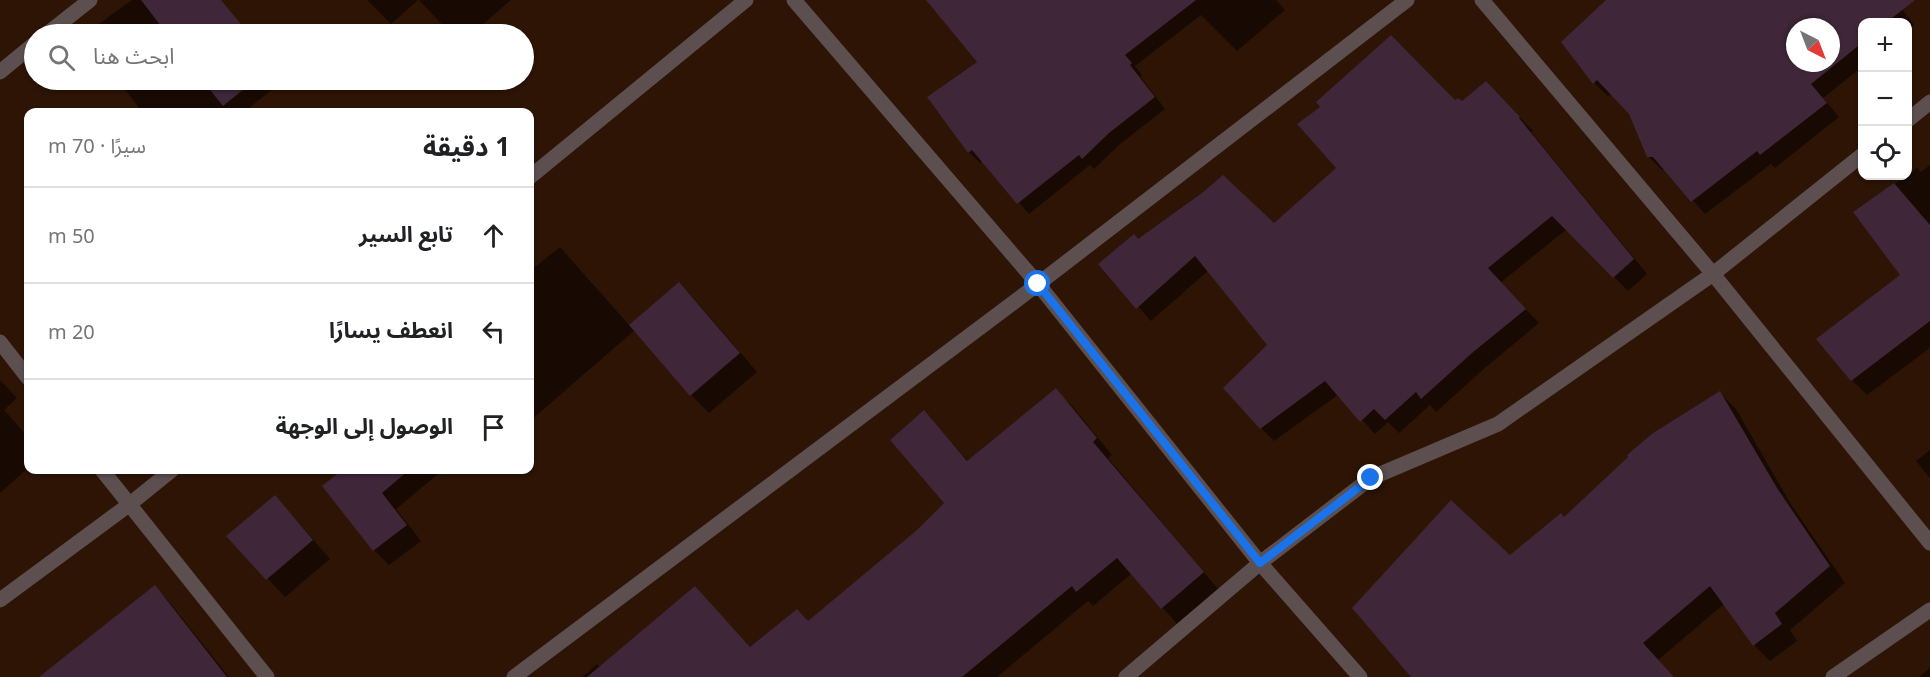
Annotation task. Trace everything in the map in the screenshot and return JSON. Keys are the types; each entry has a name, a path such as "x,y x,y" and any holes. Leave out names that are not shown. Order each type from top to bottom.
{"street":[{"path":"60,24 90,0"},
{"path":"534,174 746,0"},
{"path":"794,0 1038,284 1260,563 1360,677"},
{"path":"514,677 1038,284 1407,0"},
{"path":"1482,0 1713,274 1930,543"},
{"path":"0,72 24,52"},
{"path":"1912,117 1930,102"},
{"path":"1126,677 1260,563 1371,478 1498,424 1713,274 1858,159"},
{"path":"0,342 24,373"},
{"path":"105,474 267,677"},
{"path":"0,600 167,474"},
{"path":"1833,677 1930,610"}],"building":[{"path":"141,0 221,0 241,24 159,24"},
{"path":"926,0 1196,0 1125,55 1155,97 1109,133 1082,159 1079,155 1017,204 972,150 968,153 927,97 977,62"},
{"path":"1606,0 1915,0 1892,18 1858,18 1858,46 1840,61 1840,18 1786,18 1786,72 1826,72 1811,84 1827,103 1760,155 1757,151 1691,202 1653,157 1647,157 1629,114 1597,80 1593,84 1561,42"},
{"path":"1391,35 1455,100 1458,98 1462,101 1486,81 1520,117 1634,259 1613,278 1552,216 1488,268 1526,309 1421,399 1416,392 1385,420 1374,409 1360,422 1325,381 1260,429 1223,388 1267,345 1195,256 1136,309 1098,264 1134,234 1138,239 1223,175 1274,223 1336,168 1297,124 1320,107 1316,102"},
{"path":"210,90 243,90 223,106"},
{"path":"1894,183 1930,225 1930,321 1851,381 1816,339 1900,275 1853,212"},
{"path":"679,282 740,353 690,396 629,325"},
{"path":"1056,388 1097,438 1093,442 1204,572 1161,609 1117,558 1076,592 1072,586 962,677 587,677 695,586 750,647 797,609 808,621 917,530 944,503 890,440 924,410 967,461"},
{"path":"1720,391 1777,488 1830,566 1775,613 1782,624 1753,646 1710,586 1643,643 1674,677 1411,677 1352,608 1451,500 1510,555 1561,513 1564,517 1628,457 1627,455 1653,433"},
{"path":"337,474 404,474 382,493 407,525 373,551 322,486"},
{"path":"275,495 313,540 266,580 226,536"},
{"path":"155,585 227,677 39,677"}],"route":[{"path":"1038,284 1260,563 1371,478"}]}
